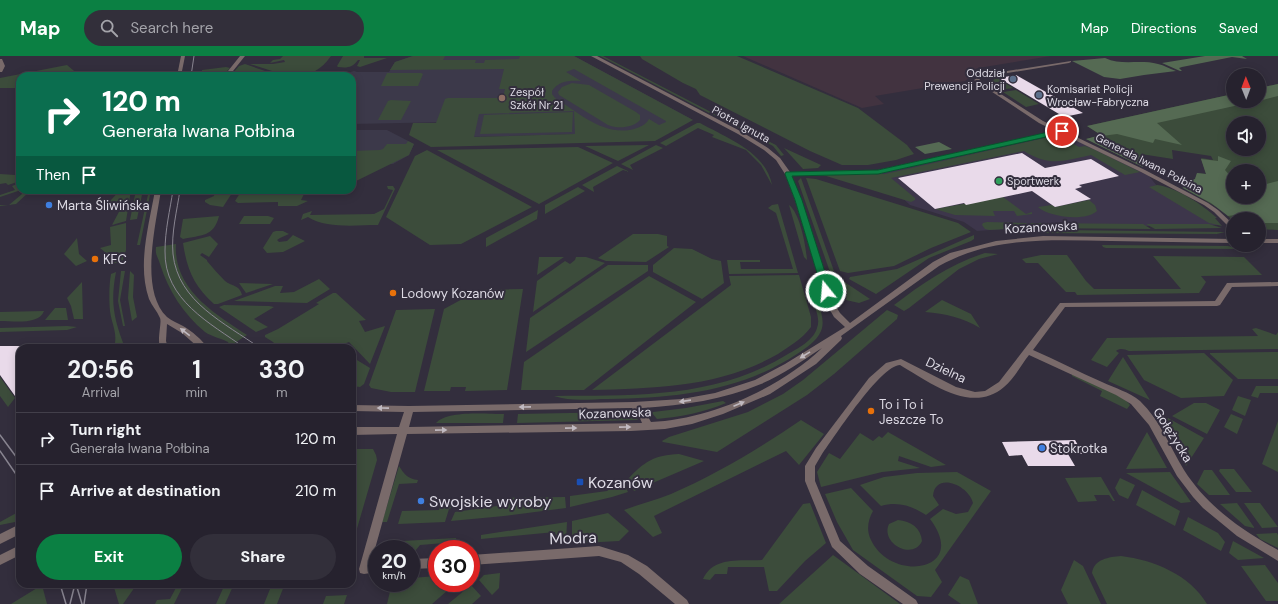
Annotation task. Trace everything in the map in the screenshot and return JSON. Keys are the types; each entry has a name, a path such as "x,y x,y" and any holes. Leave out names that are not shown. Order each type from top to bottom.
{"street":[{"path":"180,72 183,56"},
{"path":"229,72 243,56"},
{"name":"Piotra Ignuta","path":"593,56 758,143 778,159 788,174 803,214 831,305 837,315 850,327"},
{"path":"0,60 3,66 0,71"},
{"name":"Generała Iwana Połbina","path":"1070,62 982,76 976,80 1037,119 1143,170 1206,204 1226,221"},
{"path":"788,174 878,172 1062,131"},
{"path":"157,194 147,265 154,298 164,318 186,332 200,344"},
{"name":"Kozanowska","path":"356,407 409,409 634,405 682,402 735,391 770,376 850,327 936,264 953,255 975,248 1016,240 1043,238 1226,241"},
{"path":"1266,241 1278,241"},
{"name":"Dzielna","path":"912,604 864,570 836,544 814,494 810,481 810,466 819,451 872,380 892,363 901,362 958,392 971,395 984,394 992,391 1002,384 1029,352 1064,306 1217,303 1230,285 1278,284"},
{"path":"163,344 164,318"},
{"name":"Kozanowska","path":"356,431 647,426 671,424 720,412 767,392 813,362 850,327"},
{"name":"Gołężycka","path":"1029,352 1123,395 1138,405 1154,425 1187,482 1201,500 1234,530 1278,556"},
{"path":"634,405 641,409 645,415 647,426"},
{"path":"372,540 409,409"},
{"path":"0,539 16,531"},
{"name":"Modra","path":"480,559 599,551 624,558 643,570 683,604"},
{"path":"0,560 16,552"},
{"path":"368,554 364,569 368,568"}],"shaded area":[{"name":"Zespół Szkół Nr 21","path":"413,56 574,56 693,120 620,133 470,137 450,122 356,124 356,72 351,72 354,71 389,72 395,62"},
{"path":"743,56 1051,56 978,68 973,70 976,74 971,74 972,76 965,81 875,96 884,104 862,108"},
{"path":"356,130 387,130 414,144 409,155 393,164 356,164"},
{"path":"1063,134 1149,176 1157,186 1220,225 1019,228 977,231 964,222 910,205 877,174"}],"green space":[{"path":"283,56 331,56 322,66 313,72 276,72 250,64 273,64 285,62 284,60 270,63 273,60 280,59"},
{"path":"343,56 387,58 360,67 357,66 360,60 358,60 354,65 349,67 338,67 337,66"},
{"path":"413,56 445,56 443,60 476,60 475,63 484,63 485,60 519,59 520,56 574,56 693,120 655,141 431,147 409,135 413,123 436,123 445,99 448,98 503,98 505,89 499,89 504,69 390,70 395,62","holes":["574,69 666,121 666,122 659,125 649,119 641,127 623,131 603,127 583,117 555,98 552,94 552,91 561,83 581,81 566,72","574,111 575,134 474,137 479,114"]},
{"path":"600,56 603,56 711,112 709,113"},
{"path":"640,56 737,56 858,108 907,145 914,154 896,160 868,165 842,165 810,151 700,95 696,89 642,59"},
{"path":"1205,56 1242,56 1247,59 1232,57 1179,68 1182,71 1162,63"},
{"path":"1105,58 1118,62 1145,62 1162,65 1176,71 1120,79 1104,77 1072,61"},
{"path":"245,64 268,72 234,72 239,66"},
{"path":"67,65 75,72 31,72"},
{"path":"226,67 230,68 226,72 202,72 202,70"},
{"path":"387,73 423,74 418,86 381,86"},
{"path":"16,75 16,88 0,88 0,78"},
{"path":"997,78 1013,88 999,90 989,82"},
{"path":"572,83 589,85 636,112 640,115 640,120 633,125 625,127 608,125 559,95 558,92 562,87"},
{"path":"1278,84 1278,230 1266,229 1266,212 1226,212 1226,214 1222,210 1183,188 1182,185 1195,179 1197,173 1206,174 1201,158 1213,160 1211,156 1172,150 1173,159 1141,154 1143,167 1086,139 1101,135 1087,126 1226,96 1226,108 1266,108 1266,87"},
{"path":"1278,84 1278,96 1266,99 1266,87"},
{"path":"1016,90 1039,104 1026,107 1003,92"},
{"path":"1226,96 1226,108 1157,123 1182,145 1155,139 1153,143 1117,134 1102,136 1108,139 1105,143 1141,157 1143,167 1086,139 1101,135 1087,126"},
{"path":"388,101 411,101 401,120 378,120"},
{"path":"573,112 572,132 480,134 484,115"},
{"path":"712,114 776,145 784,155 781,156 773,146"},
{"path":"697,123 700,123 744,147 754,155 768,173 772,185 761,165 746,150 712,137 714,135 698,128 666,146 660,143"},
{"path":"1058,135 1079,147 1085,146 1093,149 1140,172 1125,175 1091,155 1065,161 1049,161 1033,156 1024,151 891,178 915,198 915,200 911,202 823,175 885,174"},
{"path":"408,141 414,144 409,155 356,181 356,151 380,150 387,144 406,144"},
{"path":"939,142 952,149 925,154 915,147"},
{"path":"649,145 618,161 585,146"},
{"path":"656,145 663,148 630,165 633,170 621,164"},
{"path":"578,147 613,163 539,204 437,150"},
{"path":"784,148 821,165 818,168 803,169"},
{"path":"427,150 532,207 461,244 430,245 386,217 415,156"},
{"path":"1218,156 1231,161 1229,164 1226,164 1225,170 1226,204 1266,204 1266,184 1278,181 1278,223 1266,223 1266,212 1226,212 1226,214 1211,203 1183,188 1182,185 1195,179 1197,173 1206,174 1201,159 1218,161"},
{"path":"617,166 630,172 623,170 593,187 594,192 582,185"},
{"path":"0,174 16,176 16,182 8,185 6,183 0,184"},
{"path":"801,178 834,271 830,272 798,181"},
{"path":"806,178 816,179 958,223 971,232 931,248 894,266 848,273 840,271"},
{"path":"16,184 16,192 0,197 0,195 15,190 12,186"},
{"path":"1157,185 1172,189 1197,202 1217,218 1215,218 1222,226 1209,223 1149,187"},
{"path":"387,186 393,186 395,189 378,225 333,225 316,221 308,217 301,220 303,214 312,211 310,215 374,214 384,209 393,190 388,189"},
{"path":"578,187 585,191 545,214 545,205"},
{"path":"22,194 27,194 16,204 9,205"},
{"path":"116,194 130,194 126,221 112,225 121,208 103,209"},
{"path":"135,194 142,194 137,219 130,220"},
{"path":"148,194 150,194 140,245 137,245"},
{"path":"214,194 231,194 223,207 210,205 205,202 205,200 214,196"},
{"path":"239,194 304,194 301,200 308,201 297,206 278,206 278,202 238,203 235,201"},
{"path":"1003,197 1026,214 1032,212 1032,214 1017,216 1014,211 993,211 995,216 955,215 935,209"},
{"path":"1089,200 1095,205 1097,211 1084,216 1058,216 1038,207 1052,205 1055,207"},
{"path":"778,204 798,273 729,274 727,260 760,260 760,262 740,262 741,269 793,269 776,213 768,208 772,205"},
{"path":"789,205 793,209 799,222 804,239 807,260 804,257"},
{"path":"538,210 537,219 486,247 486,238"},
{"path":"219,216 214,228 206,234 183,239 180,237 183,219"},
{"path":"244,216 268,216 274,218 270,224 239,224"},
{"path":"126,223 126,250 123,260 113,264 108,259 111,257 100,248 111,245 110,227"},
{"path":"983,223 1026,223 1030,228 989,230 985,229 982,225"},
{"path":"1030,223 1143,224 1151,229 1034,228"},
{"path":"1146,224 1209,224 1222,228 1155,229"},
{"path":"283,231 289,234 277,240 279,242 287,241 293,235 305,241 283,252 267,253 263,248 273,232"},
{"path":"1031,231 1225,232 1217,234 1030,233"},
{"path":"633,234 658,234 667,236 667,246 669,247 646,262 606,261 598,258"},
{"path":"974,235 974,239 971,241 929,258 876,294 849,279 850,277 897,269"},
{"path":"210,236 218,244 209,257 202,253 200,255 207,260 227,283 239,289 242,295 218,304 214,304 196,284 189,269 183,243"},
{"path":"77,238 79,254 87,261 76,266 64,254"},
{"path":"176,244 177,260 181,274 188,287 209,308 247,335 233,344 229,344 222,339 205,332 197,325 184,310 167,283 157,256 156,247"},
{"path":"1102,245 1226,246 1226,249 1106,248"},
{"path":"674,248 692,249 712,259 721,261 724,283 702,299 653,272 653,265"},
{"path":"985,253 998,254 979,259 959,269 904,311 894,305 948,268"},
{"path":"1041,255 1067,255 1086,281 1094,289 1181,289 1153,256 1244,257 1262,275 1201,276 1206,282 1199,293 1077,295 1075,292 1066,292 1038,263 1026,263 1022,259"},
{"path":"539,257 564,257 537,275"},
{"path":"576,257 586,257 605,263 533,312 537,281 565,261 570,264"},
{"path":"608,265 648,265 648,271 526,352 530,318"},
{"path":"121,271 125,271 120,300 125,326 123,326 118,301"},
{"path":"130,271 134,275 133,297 137,317 132,321 128,298"},
{"path":"116,272 113,302 118,328 124,344 115,344 115,333 110,311 109,292 111,274"},
{"path":"799,275 811,317 811,327 800,339 778,354 756,365 734,373 688,384 592,390 731,285 729,276"},
{"path":"649,276 696,302 584,390 521,390 524,362"},
{"path":"319,279 330,289 307,303 234,301 275,286 283,286 280,293 294,292"},
{"path":"834,281 843,281 870,299 859,303 846,300 847,291 836,288"},
{"path":"82,282 83,319 74,319 71,306 67,298"},
{"path":"239,283 273,284 246,293"},
{"path":"523,289 507,390 465,391 466,387 451,387 450,391 424,391 444,309 479,290"},
{"path":"333,293 336,293 366,320 359,321 365,332 385,326 370,364 356,349 356,344 351,344 349,342 344,344 275,344 265,337 265,335 278,329 319,304 316,303"},
{"path":"815,293 823,322 821,331 817,338 797,354 775,367 753,377 730,385 658,397 581,400 554,396 674,392 704,387 760,369 805,344 815,332 818,324 818,316 811,296"},
{"path":"942,300 971,314 980,328 967,321 954,317 925,312"},
{"path":"224,305 274,307 254,319 268,327 256,332 219,307"},
{"path":"55,308 66,308 68,320 45,320"},
{"path":"435,309 415,392 391,392 371,388 369,385 396,310"},
{"path":"887,310 898,315 897,319 834,374 807,395 717,452 662,441 669,437 748,412 783,394 803,380"},
{"path":"44,311 37,318 32,320 19,322 0,321 0,312"},
{"path":"77,327 67,330 0,332 0,328"},
{"path":"1256,328 1276,335 1278,332 1278,349 1129,351 1121,349 1116,351 1119,353 1107,367 1091,360 1107,338 1258,336 1252,329"},
{"path":"1278,352 1278,379 1238,379 1210,354 1210,353"},
{"path":"1204,353 1233,380 1224,396 1181,398 1144,380 1127,355"},
{"path":"1123,357 1150,400 1108,381"},
{"path":"356,359 370,368 364,384 360,387 356,386"},
{"path":"1072,374 1112,392 1130,405 1127,409 1100,396 1102,391 1072,376"},
{"path":"0,377 15,398 8,407 0,396"},
{"path":"1256,386 1278,386 1278,393 1260,393 1258,398 1251,396"},
{"path":"1238,396 1251,400 1245,416 1232,410"},
{"path":"723,401 726,403 710,409 683,415 657,419 652,413 653,412"},
{"path":"1194,403 1206,403 1220,410 1207,434 1172,416"},
{"path":"623,412 634,415 638,420 517,423 518,414"},
{"path":"458,414 504,414 503,423 436,423 441,419"},
{"path":"1231,414 1243,419 1237,434 1224,427"},
{"path":"1168,418 1204,438 1186,466 1164,422"},
{"path":"801,420 824,434 799,465 786,451 654,516 662,533 653,537 624,510 671,494 705,478 770,441"},
{"path":"1278,421 1278,472 1262,464"},
{"path":"888,432 946,465 931,467 899,456 898,461 920,468 882,472 821,487 817,472 829,453 840,459 860,433 873,441 879,436 882,438"},
{"path":"1147,432 1167,468 1126,469"},
{"path":"356,449 373,449 377,460 356,532"},
{"path":"679,454 704,461 634,491 628,479 639,468 650,460 663,456"},
{"path":"399,466 407,476 418,480 417,483 399,484 387,522 382,522"},
{"path":"1220,469 1234,469 1252,492 1236,492 1219,471"},
{"path":"1204,470 1212,470 1230,495 1209,495 1197,484"},
{"path":"957,472 991,491 935,570 942,582 931,597 917,596 853,550 837,522 825,494 851,488 873,511 869,521 868,533 881,554 894,562 909,566 923,566 934,560 940,551 940,537 930,519 943,509 956,514 968,512 973,503 970,497 959,486 945,482 940,484 935,488 933,496 939,505 926,515 905,505 893,504 881,506 860,485 884,477 917,473"},
{"path":"1170,472 1191,502 1181,503 1126,473"},
{"path":"1101,477 1115,501 1113,501 1109,495 1094,495 1097,501 1078,502 1065,478"},
{"path":"1120,478 1135,485 1128,499 1119,495 1115,488"},
{"path":"622,480 628,492 570,507 570,496 607,491"},
{"path":"1142,490 1180,511 1175,526 1136,505"},
{"path":"565,497 566,508 451,521 455,512 497,506 498,498"},
{"path":"469,503 449,509 445,522 398,524 402,511 439,510 440,505"},
{"path":"810,503 826,543 805,561 777,591 769,591 764,567 728,567 727,574 715,574 710,580 703,579 713,566 721,563 737,560 762,560 803,504"},
{"path":"1237,503 1254,528 1245,526 1220,504"},
{"path":"1244,503 1260,503 1278,527 1262,528"},
{"path":"16,513 16,522 0,525 0,522"},
{"path":"608,513 629,531 619,541 582,543 582,536 572,537 572,521"},
{"path":"1188,517 1218,533 1225,542 1221,551 1183,530"},
{"path":"898,520 911,524 920,532 922,541 918,547 905,549 893,543 887,531 889,524"},
{"path":"567,522 566,543 558,543 555,532 481,539 481,535"},
{"path":"1277,533 1278,548 1260,539 1256,534"},
{"path":"456,538 456,540 428,540 428,544 420,545 420,540"},
{"path":"1233,541 1264,558 1238,560 1229,553"},
{"path":"833,555 900,604 779,604"},
{"path":"1121,556 1158,565 1181,577 1200,594 1207,604 1107,604 1092,573 1093,568 1103,560"},
{"path":"1074,560 1083,566 1101,604 1068,604 1061,590"},
{"path":"1265,565 1278,583 1278,601 1266,601 1241,566"},
{"path":"500,573 499,588 492,595 480,581 484,575"},
{"path":"960,576 969,580 978,604 961,604 948,595"},
{"path":"420,577 428,577 428,592 446,592 432,604 387,604 390,592 420,592"},
{"path":"37,588 43,588 47,604 11,604"},
{"path":"114,588 134,588 123,604 119,604"},
{"path":"176,588 182,588 174,604 155,604 157,600 170,599"},
{"path":"223,588 232,588 225,604 216,604"},
{"path":"270,588 283,588 277,604 264,604"},
{"path":"463,592 477,592 481,596 472,604 448,604"},
{"path":"347,595 344,604 323,604 326,596"}],"building":[{"name":"Komisariat Policji Wrocław-Fabryczna","path":"1016,75 1083,113 1064,117 999,78"},
{"name":"Sportwerk","path":"1022,153 1045,168 1091,159 1119,176 1079,185 1082,187 1075,189 1091,199 1055,207 1032,191 966,205 964,203 935,209 898,178"},
{"path":"0,346 16,346 16,397 0,375"},
{"name":"Stokrotka","path":"1075,440 1083,454 1068,454 1075,466 1028,466 1022,455 1009,456 1002,442"}],"tram line":[{"path":"192,72 194,56"},
{"path":"172,194 165,243 167,268 172,283 181,297 204,319 239,344"},
{"path":"179,194 173,246 173,254 177,271 193,298 205,310 254,344"},
{"path":"0,435 16,457"},
{"path":"0,451 16,474"},
{"path":"61,588 66,604"},
{"path":"70,604 74,588"},
{"path":"77,588 82,604"},
{"path":"84,604 86,588"}],"place":[{"name":"Oddział Prewencji Policji","path":"1013,79"},
{"name":"Komisariat Policji Wrocław-Fabryczna","path":"1039,95"},
{"name":"Zespół Szkół Nr 21","path":"502,98"},
{"name":"Sportwerk","path":"999,181"},
{"name":"Marta Śliwińska","path":"49,205"},
{"name":"KFC","path":"95,259"},
{"name":"Lodowy Kozanów","path":"393,293"},
{"name":"To i To i Jeszcze To","path":"871,411"},
{"name":"Stokrotka","path":"1042,448"},
{"name":"Kozanów","path":"580,482"},
{"name":"Swojskie wyroby","path":"421,501"}],"route":[{"path":"826,291 798,200 788,174 878,172 1062,131"}]}
